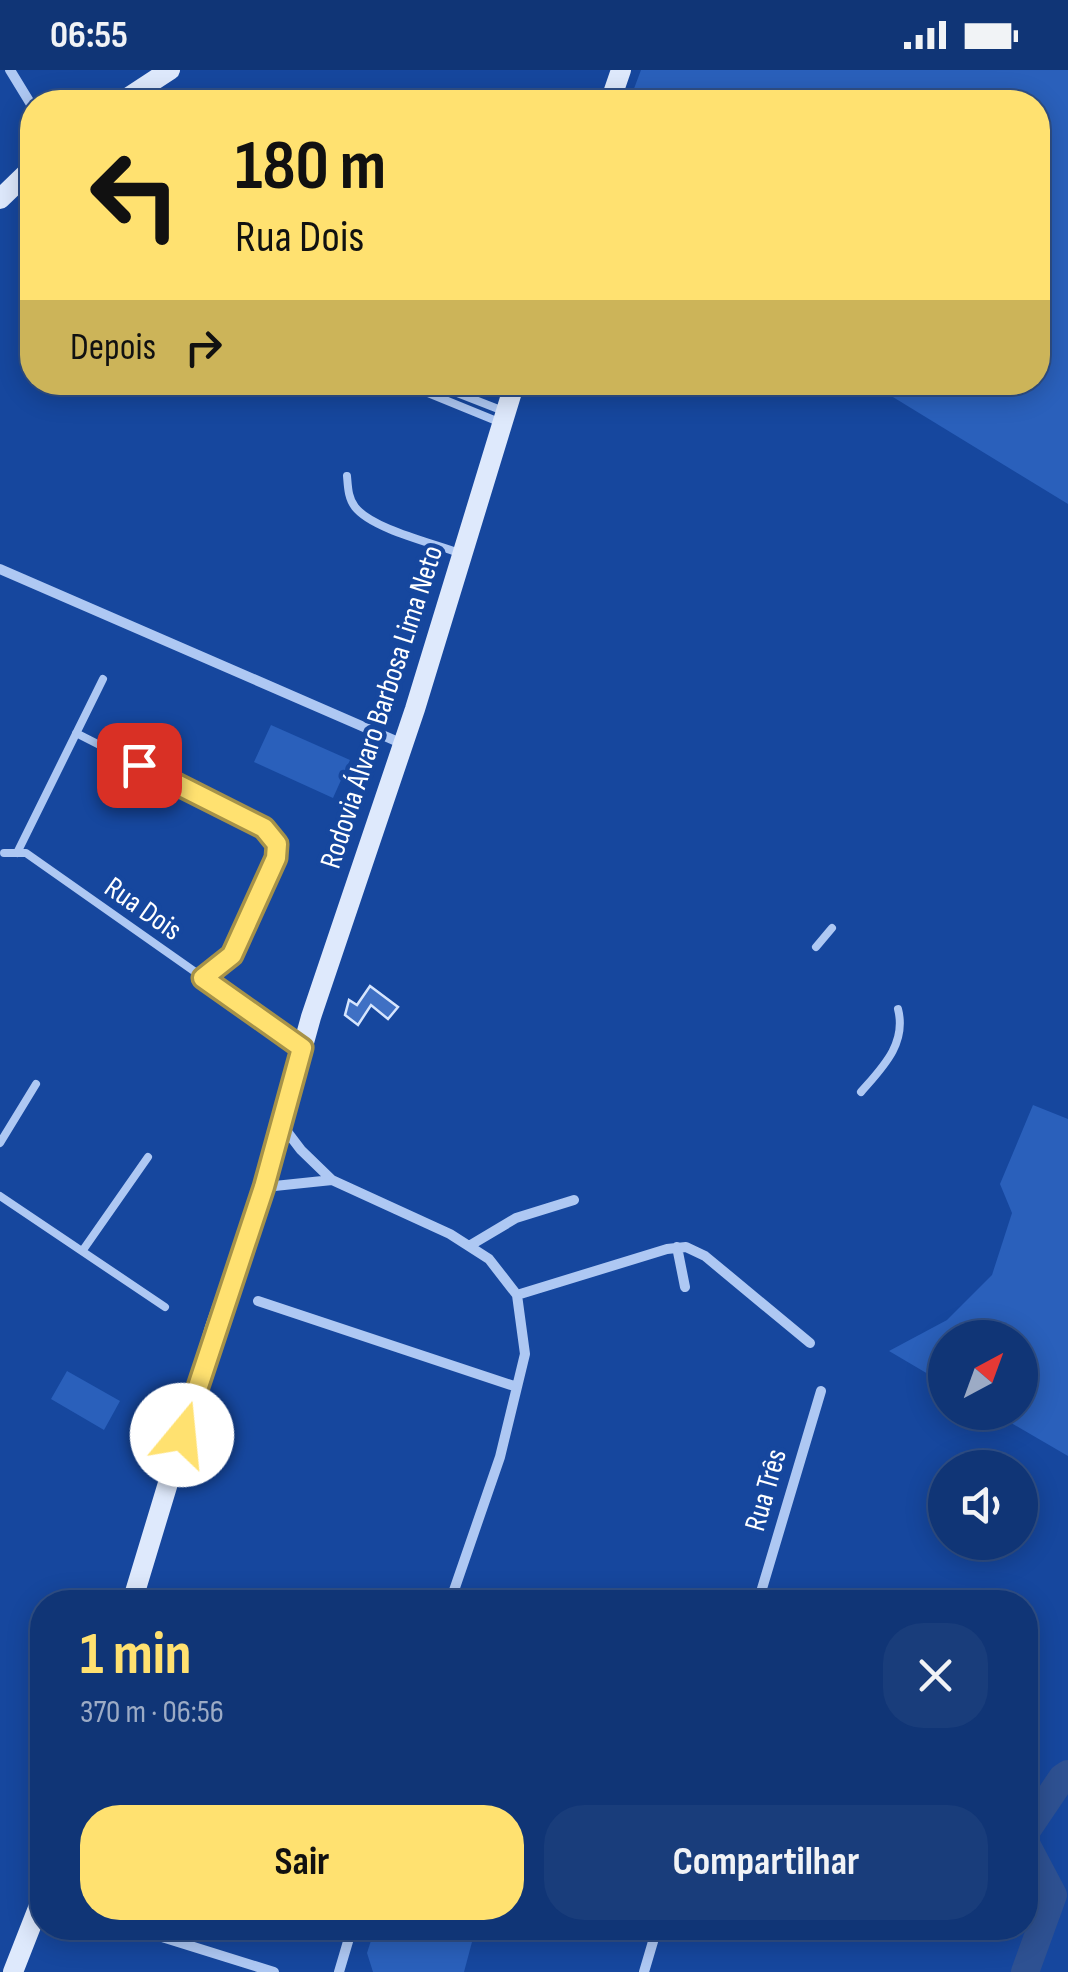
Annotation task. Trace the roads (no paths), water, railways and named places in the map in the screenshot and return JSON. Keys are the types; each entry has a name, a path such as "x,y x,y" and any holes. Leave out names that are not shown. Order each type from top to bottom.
{"main road":[{"path":"139,90 170,70"},
{"path":"0,200 20,180"},
{"name":"Rodovia Álvaro Barbosa Lima Neto","path":"136,1590 215,1328 264,1187 302,1048 464,554 510,395"},
{"path":"13,1971 30,1928"}],"street":[{"path":"0,569 402,744"},
{"path":"282,1124 300,1150 332,1180 450,1234 489,1259 517,1295 526,1354 500,1457 454,1590"},
{"path":"264,1187 302,1180 332,1180"},
{"path":"469,1246 516,1218 574,1200"},
{"path":"517,1295 677,1247 705,1256 810,1344"},
{"path":"677,1247 686,1287"},
{"path":"258,1301 516,1387"},
{"name":"Rua Três","path":"762,1590 821,1391"},
{"path":"171,1940 274,1972"},
{"path":"339,1972 348,1940"},
{"path":"644,1972 653,1940"},
{"path":"0,1964 13,1971"}],"lane":[{"path":"438,395 504,418"},
{"path":"456,395 504,418"},
{"path":"347,476 349,498 357,510 372,520 464,554"},
{"path":"17,853 103,679"},
{"path":"76,733 264,828 277,844 276,858 232,955 203,978"},
{"name":"Rua Dois","path":"4,853 26,852 302,1048"},
{"path":"816,946 832,928"},
{"path":"861,1092 890,1058 900,1032 898,1009"},
{"path":"0,1142 36,1084"},
{"path":"82,1250 148,1157"},
{"path":"0,1196 166,1307"}],"waterway":[{"path":"1038,1814 1068,1774"},
{"path":"1038,1867 1053,1895 1038,1936"},
{"path":"1025,1972 1037,1940"}]}
